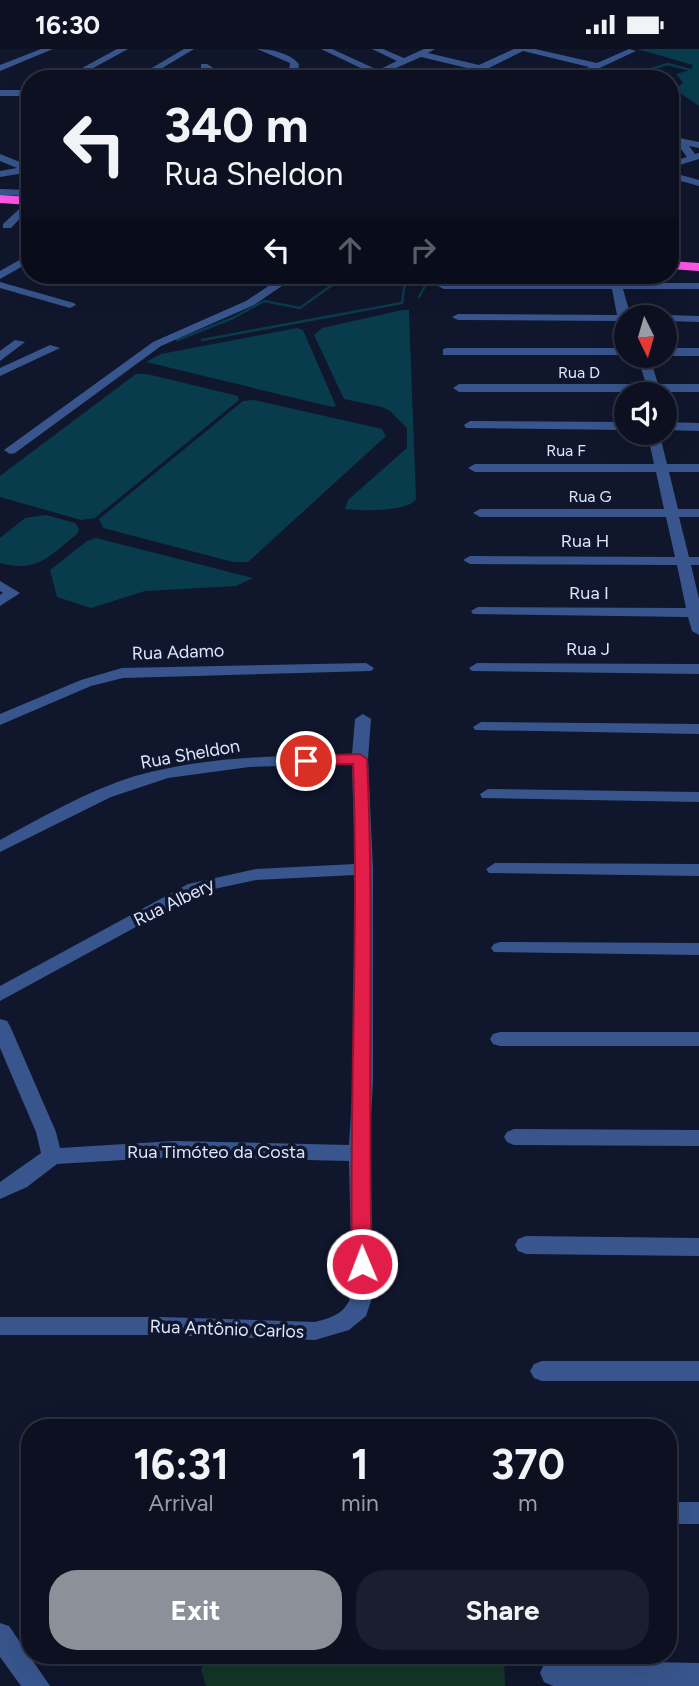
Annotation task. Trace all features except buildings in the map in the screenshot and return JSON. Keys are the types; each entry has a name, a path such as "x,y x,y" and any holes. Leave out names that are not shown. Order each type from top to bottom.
{"highway":[{"path":"0,198 21,196"},
{"path":"679,266 699,267"}],"street":[{"path":"0,68 49,49"},
{"path":"83,70 124,49"},
{"path":"153,70 190,49"},
{"path":"261,49 293,61 295,64 292,70"},
{"path":"325,49 371,70"},
{"path":"376,49 402,61"},
{"path":"384,70 431,49"},
{"path":"481,68 523,49 597,66"},
{"path":"588,70 632,51"},
{"path":"420,54 489,70"},
{"path":"204,66 211,70"},
{"path":"0,93 21,93"},
{"path":"679,163 696,157 680,141 699,145"},
{"path":"0,157 21,166"},
{"path":"679,168 699,174"},
{"path":"0,174 21,170"},
{"path":"679,182 699,183"},
{"path":"0,192 21,194"},
{"path":"8,226 21,207"},
{"path":"0,276 21,263"},
{"path":"5,449 158,344 250,303 278,284"},
{"path":"444,286 502,284"},
{"path":"620,284 624,305"},
{"path":"672,284 699,286"},
{"path":"0,285 70,305"},
{"path":"458,317 614,320"},
{"path":"677,319 699,319"},
{"path":"0,357 19,342"},
{"path":"0,372 54,348"},
{"path":"447,352 614,352"},
{"path":"677,352 699,352"},
{"name":"Rua D","path":"459,388 614,390"},
{"name":"Rua D","path":"677,389 699,388"},
{"path":"470,425 614,426"},
{"path":"677,426 699,427"},
{"path":"658,445 685,513 694,564 699,631"},
{"path":"665,445 667,468"},
{"path":"5,449 26,453"},
{"name":"Rua F","path":"475,468 699,468"},
{"name":"Rua G","path":"480,513 685,513"},
{"name":"Rua H","path":"470,560 694,564"},
{"path":"0,585 13,593 0,602"},
{"name":"Rua I","path":"478,611 696,613"},
{"name":"Rua Adamo","path":"0,720 86,683 122,673 366,668"},
{"name":"Rua J","path":"477,669 699,669"},
{"name":"Rua Antônio Carlos","path":"0,1326 160,1326 315,1331 338,1325 356,1315 362,1300 359,1153 363,1081 364,869 360,759 363,719"},
{"path":"481,727 699,729"},
{"name":"Rua Sheldon","path":"0,847 67,812 138,781 170,773 253,762 360,759"},
{"path":"488,794 699,797"},
{"name":"Rua Albery","path":"0,994 194,888 217,880 239,876 364,869"},
{"path":"495,869 699,870"},
{"path":"500,948 699,949"},
{"path":"0,1026 46,1132 52,1156 20,1181 0,1191"},
{"path":"500,1039 699,1039"},
{"path":"514,1137 699,1138"},
{"name":"Rua Timóteo da Costa","path":"52,1156 174,1149 359,1153"},
{"path":"526,1245 699,1247"},
{"path":"542,1371 699,1371"},
{"path":"677,1513 699,1513"},
{"path":"0,1635 21,1664"},
{"path":"21,1664 37,1686"},
{"path":"554,1673 699,1676"}],"green space":[{"path":"204,1664 504,1664 505,1686 206,1686 201,1669"}],"water":[{"path":"637,49 699,49 699,106 679,92 679,86 683,83 679,73 691,70 693,65"},
{"path":"409,310 416,499 412,503 394,508 345,509 348,500 407,448 407,428 382,407 344,399 314,335 322,328"},
{"path":"297,328 303,330 336,406 146,362 161,354"},
{"path":"136,374 147,374 238,396 239,400 95,518 81,520 0,497 0,476"},
{"path":"254,400 382,429 386,436 248,562 233,562 103,528 99,519 243,401"},
{"path":"46,515 75,523 79,529 77,534 42,561 24,566 0,563 0,538 25,518"},
{"path":"96,538 253,578 236,586 145,591 91,608 57,597 50,570 87,541"}],"waterway":[{"path":"648,70 668,64 694,71"},
{"path":"177,340 233,318 264,301 300,308 333,284"},
{"path":"202,340 402,303 406,284"},
{"path":"419,297 426,284"}],"route":[{"path":"306,761 360,759 364,869 363,1081 359,1153 362,1264"}]}
